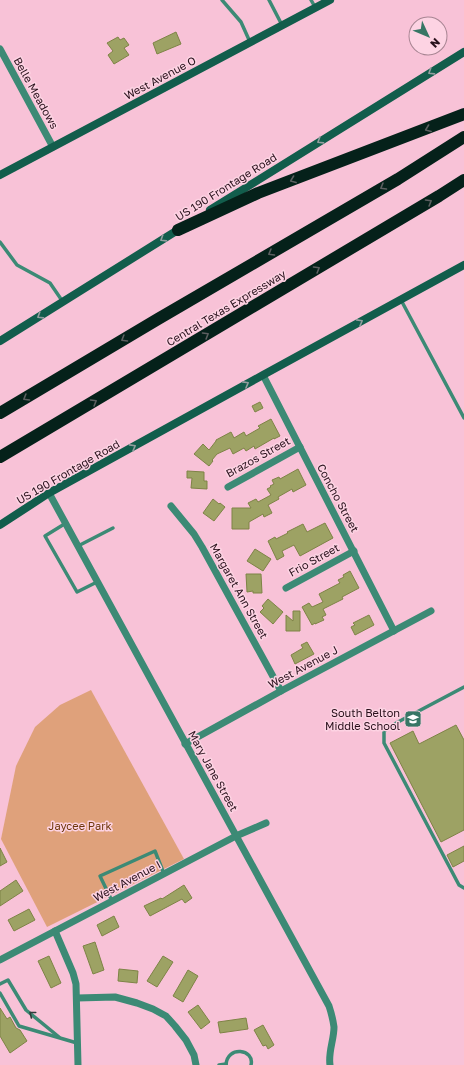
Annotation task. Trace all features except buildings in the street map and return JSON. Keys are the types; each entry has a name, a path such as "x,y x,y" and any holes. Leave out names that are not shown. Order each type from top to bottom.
{"highway":[{"path":"178,230 258,193 464,114"},
{"path":"0,413 398,179 464,137"},
{"name":"Central Texas Expressway","path":"0,457 464,180"},
{"path":"0,463 73,414"}],"main road":[{"name":"West Avenue O","path":"0,175 330,0"},
{"name":"US 190 Frontage Road","path":"0,341 464,52"},
{"name":"US 190 Frontage Road","path":"0,525 50,493 464,265"}],"street":[{"name":"Belle Meadows","path":"0,49 53,147"},
{"name":"Concho Street","path":"263,375 354,550 394,631"},
{"name":"Brazos Street","path":"228,487 300,447"},
{"name":"Mary Jane Street","path":"50,493 328,1006 334,1027 330,1065"},
{"name":"Margaret Ann Street","path":"171,506 194,534 202,547 281,691"},
{"name":"Frio Street","path":"286,588 354,550"},
{"name":"West Avenue J","path":"186,744 281,691 431,611"},
{"name":"West Avenue I","path":"0,960 236,836 266,824"},
{"path":"55,931 73,973 76,984 78,1065"},
{"path":"77,998 114,997 137,1003 166,1016 186,1040 194,1055 196,1065"}],"lane":[{"path":"222,0 240,22 250,43"},
{"path":"269,0 282,26"},
{"path":"311,0 315,8"},
{"path":"0,242 17,265 50,283 63,302"},
{"path":"401,300 464,418"},
{"path":"66,524 45,536 78,592 97,582"},
{"path":"78,546 112,528"},
{"path":"464,688 398,722 384,731 384,743 459,886 464,888"},
{"path":"112,901 100,876 155,851 164,874"},
{"path":"0,984 8,980 26,1010 62,1039"},
{"path":"0,993 19,1026 77,1043"},
{"path":"219,1065 226,1065 227,1059 231,1053 238,1051 242,1051 249,1056 252,1062 251,1065"}],"green space":[{"name":"Jaycee Park","path":"91,690 184,859 47,927 1,839 16,766 35,727 60,705"}],"place":[{"name":"South Belton Middle School","path":"413,719"}]}
